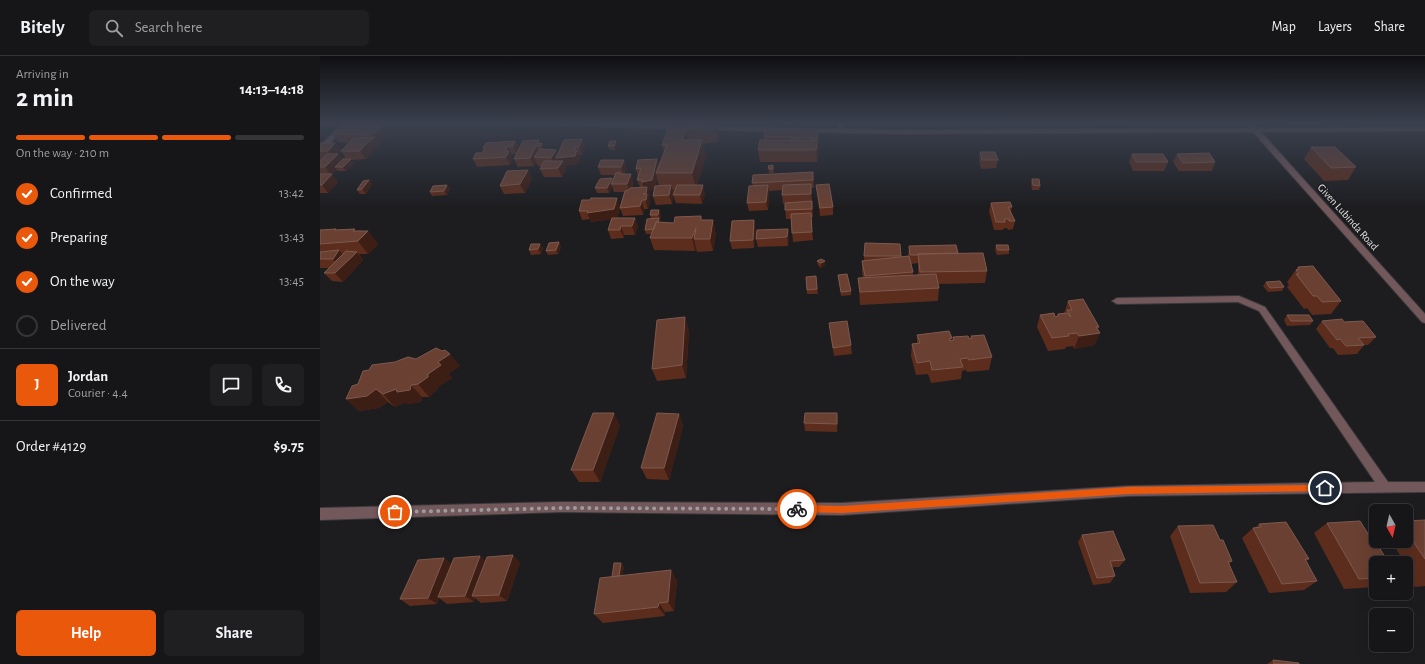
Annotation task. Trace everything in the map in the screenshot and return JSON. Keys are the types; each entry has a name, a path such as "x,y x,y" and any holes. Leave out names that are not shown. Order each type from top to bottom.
{"street":[{"name":"Given Lubinda Road","path":"1274,151 1425,320"},
{"path":"1117,301 1239,299 1262,309 1385,487"},
{"path":"320,514 561,508 842,509 1128,491 1425,487"}],"building":[{"path":"483,151 509,151 506,157 473,159 476,153 482,153"},
{"path":"518,151 533,151 530,158 514,159"},
{"path":"538,151 555,151 551,158 534,157"},
{"path":"559,151 577,151 575,156 556,158"},
{"path":"664,151 699,151 692,173 656,173"},
{"path":"1315,151 1340,151 1356,167 1331,168"},
{"path":"980,152 995,152 998,160 982,160"},
{"path":"1209,153 1215,162 1183,163 1177,154"},
{"path":"327,154 338,154 325,167 320,167 320,161"},
{"path":"1132,154 1163,154 1168,162 1136,162"},
{"path":"343,159 351,159 343,167 335,167"},
{"path":"657,159 652,180 642,182 642,180 637,180 641,168 636,169 638,160"},
{"path":"601,160 624,160 621,167 598,167"},
{"path":"544,161 563,161 558,168 540,169"},
{"path":"773,165 773,169 769,169 768,166"},
{"path":"528,170 520,184 500,186 507,171"},
{"path":"620,172 620,174 631,174 627,184 611,184 616,173"},
{"path":"813,172 813,180 752,183 753,175"},
{"path":"320,174 332,174 322,185 320,185"},
{"path":"612,178 607,188 595,188 600,179"},
{"path":"1032,179 1039,179 1040,186 1033,185"},
{"path":"369,180 362,189 357,190 363,181"},
{"path":"811,184 811,194 782,195 783,185"},
{"path":"829,184 833,207 820,208 816,185"},
{"path":"447,185 444,191 430,192 433,186"},
{"path":"671,185 669,195 653,196 655,186"},
{"path":"677,185 703,185 700,195 673,195"},
{"path":"768,185 766,202 747,203 749,186"},
{"path":"647,187 646,193 643,194 647,194 646,200 642,200 640,206 620,208 625,191 629,190 630,188"},
{"path":"591,198 617,198 614,209 587,213 588,211 579,211 582,200 590,200"},
{"path":"812,201 812,209 785,210 785,203"},
{"path":"1010,202 1012,207 1008,207 1015,221 1004,219 1005,222 996,222 991,203"},
{"path":"651,210 659,210 658,215 650,215"},
{"path":"811,213 812,232 792,233 791,214"},
{"path":"701,216 701,220 713,220 710,239 694,239 696,228 692,238 650,238 656,222 674,223 675,217"},
{"path":"612,218 635,218 632,226 621,226 620,230 608,230"},
{"path":"659,218 654,229 645,230 647,219"},
{"path":"754,220 753,240 730,241 732,221"},
{"path":"336,229 334,230 355,229 353,231 368,231 358,241 320,244 320,230"},
{"path":"788,229 787,237 756,239 757,230"},
{"path":"559,242 556,250 546,251 549,243"},
{"path":"865,243 900,244 901,256 864,256"},
{"path":"531,244 540,244 538,249 529,250"},
{"path":"956,245 958,253 910,255 909,246"},
{"path":"996,245 1008,245 1009,250 998,250"},
{"path":"339,250 333,259 320,259 320,252"},
{"path":"346,251 357,252 335,273 324,273"},
{"path":"983,253 987,271 920,272 918,254"},
{"path":"909,256 913,272 865,276 862,261"},
{"path":"821,259 825,261 821,263 817,261"},
{"path":"1313,266 1341,301 1322,302 1317,296 1313,296 1296,274 1299,274 1296,270 1299,269 1298,267"},
{"path":"847,274 851,291 841,292 838,275"},
{"path":"936,274 939,288 860,292 858,278"},
{"path":"816,276 817,289 807,290 806,277"},
{"path":"1280,281 1284,287 1270,288 1266,282"},
{"path":"1083,299 1099,327 1096,327 1100,333 1079,336 1077,333 1068,334 1069,336 1052,338 1040,315 1054,313 1055,317 1058,316 1058,314 1067,313 1071,317 1067,310 1072,310 1068,301"},
{"path":"1287,315 1309,315 1313,321 1291,321"},
{"path":"685,317 682,365 652,369 657,320"},
{"path":"1342,319 1344,322 1363,321 1376,337 1358,338 1364,345 1346,346 1340,339 1337,340 1322,321"},
{"path":"847,321 851,345 833,348 829,323"},
{"path":"949,331 952,338 949,339 950,341 954,340 953,337 968,336 969,339 972,338 971,336 984,335 992,357 969,360 968,358 960,359 963,367 932,370 930,361 917,363 912,344 920,343 917,335"},
{"path":"436,348 442,351 445,350 450,354 438,362 441,365 428,374 428,377 418,384 411,385 410,390 397,392 396,389 383,394 376,389 367,396 346,399 352,386 358,384 363,371 369,370 372,365 395,362 408,357 416,359"},
{"path":"593,413 614,413 593,470 571,470"},
{"path":"657,413 679,414 664,468 641,468"},
{"path":"805,413 837,413 837,424 804,423"},
{"path":"1425,520 1425,559 1413,541 1413,521"},
{"path":"1360,521 1369,535 1369,548 1380,548 1384,556 1369,556 1369,578 1359,579 1327,523"},
{"path":"1286,522 1309,559 1305,559 1317,581 1282,584 1253,528 1261,527 1259,524"},
{"path":"1213,525 1220,540 1223,540 1232,561 1228,562 1237,582 1200,583 1178,526"},
{"path":"1113,531 1125,560 1110,561 1115,576 1097,578 1082,535"},
{"path":"513,555 499,595 472,596 487,557"},
{"path":"480,556 465,596 438,597 454,558"},
{"path":"444,558 428,598 400,599 418,560"},
{"path":"614,563 621,563 619,576 612,577"},
{"path":"671,570 668,602 659,603 658,607 594,614 600,578"},
{"path":"1273,660 1299,663 1299,664 1274,664"}],"way so far":[{"path":"395,512 561,508 797,509"}],"route":[{"path":"797,509 842,509 1128,491 1325,488"}]}
